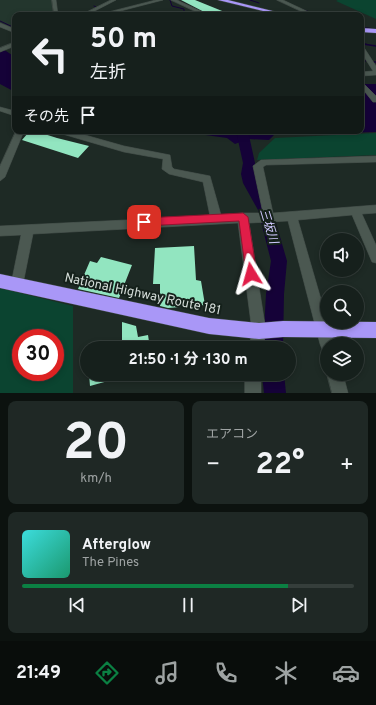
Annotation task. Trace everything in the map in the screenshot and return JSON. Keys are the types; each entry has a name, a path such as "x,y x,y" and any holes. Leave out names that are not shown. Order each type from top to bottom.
{"highway":[{"path":"221,0 273,12"},
{"path":"364,30 376,31"},
{"name":"National Highway Route 181","path":"0,281 208,326 259,331 283,329 326,337 376,330"}],"street":[{"path":"54,0 56,12"},
{"path":"89,12 114,0"},
{"path":"111,12 161,0"},
{"path":"173,0 200,12"},
{"path":"279,0 307,12"},
{"path":"0,25 12,30"},
{"path":"0,50 12,45"},
{"path":"364,53 376,72 364,74"},
{"path":"364,59 368,60"},
{"path":"364,86 376,100"},
{"path":"0,109 12,113"},
{"path":"0,177 19,134"},
{"path":"72,134 124,149 167,157 168,169 172,172 207,179 216,218"},
{"path":"269,217 258,166 264,162 376,159"},
{"path":"0,231 216,218 292,216 376,209"},
{"path":"355,211 376,258"},
{"path":"292,216 326,337"},
{"path":"249,217 259,331 257,341"},
{"path":"17,284 28,229"},
{"path":"253,381 253,393"},
{"path":"337,381 340,393"}],"shaded area":[{"path":"0,0 52,0 53,12 12,12 12,29 0,24"},
{"path":"0,47 12,55 12,90 0,84"},
{"path":"364,84 376,84 376,132 364,132"},
{"path":"198,134 308,134 274,135 269,140 248,139 235,144 227,138"}],"green space":[{"path":"376,0 376,19 364,14 364,12 360,12 336,1"},
{"path":"376,133 376,155 257,160 259,153 275,138"},
{"path":"0,288 73,306 73,393 0,393"}],"building":[{"path":"181,0 195,0 225,12 204,12"},
{"path":"27,134 44,134 89,146 78,158 22,140"},
{"path":"194,246 196,280 201,281 205,305 168,308 160,306 160,284 153,284 155,248"},
{"path":"101,257 132,265 119,298 78,289 90,261 97,263"},
{"path":"122,322 136,326 138,337 148,335 149,341 122,341"},
{"path":"90,381 108,381 90,386"}],"waterway":[{"path":"170,0 172,6 184,9 184,12"},
{"path":"250,0 259,3"},
{"path":"301,9 310,12"},
{"path":"0,21 12,27"},
{"path":"364,27 375,29"},
{"path":"364,44 376,46"},
{"name":"三坂川","path":"243,134 249,163 248,174 250,183 265,209 279,261 275,294 273,341"},
{"name":"三坂川","path":"274,381 275,393"}],"route":[{"path":"144,222 243,217 251,274"}]}
